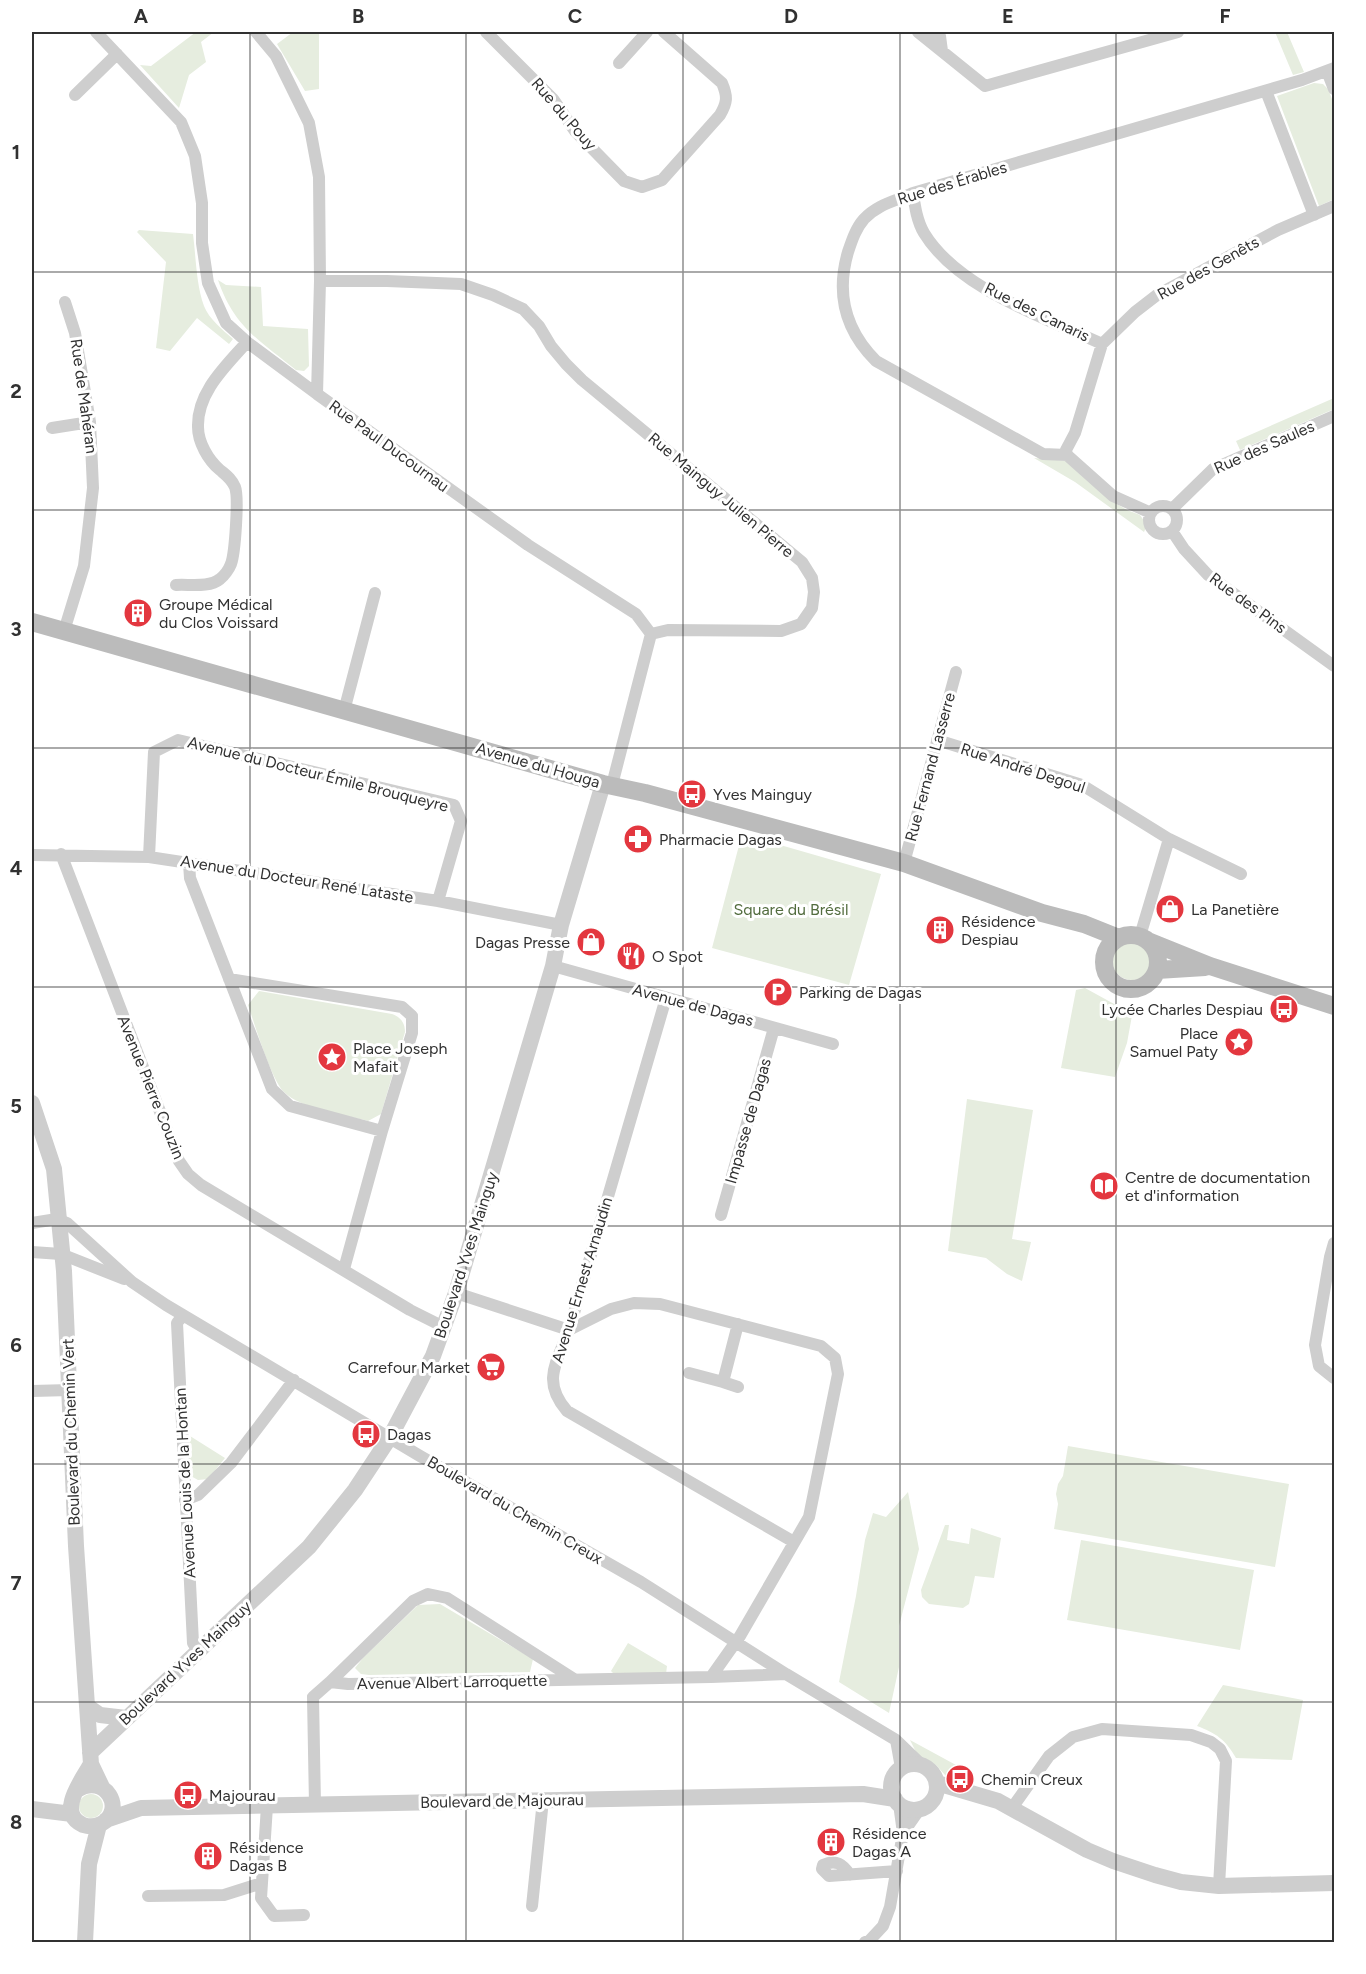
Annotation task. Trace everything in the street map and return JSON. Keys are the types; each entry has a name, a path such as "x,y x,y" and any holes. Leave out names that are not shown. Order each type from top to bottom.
{"main road":[{"name":"Avenue du Houga","path":"32,622 607,784 904,863 1042,913 1079,933 1112,945"},
{"path":"1144,938 1157,952 1157,970 1153,979 1138,989 1120,987 1108,977 1104,969 1112,945 1125,936 1144,938 1210,966 1335,1006"},
{"path":"1157,970 1210,966"}],"street":[{"path":"96,32 181,123 195,156 202,203 202,243 208,283 226,323 247,342 317,394"},
{"name":"Rue Paul Ducournau","path":"256,32 276,56 309,123 319,177 320,281 317,394 528,545 636,614 651,634"},
{"name":"Rue du Pouy","path":"486,32 554,99 575,131 624,181 642,187 662,180 720,115 727,103 727,94 722,83 664,32"},
{"path":"620,63 647,32"},
{"path":"918,32 985,86 1178,32"},
{"path":"935,32 940,36 942,51"},
{"path":"75,94 117,54"},
{"path":"1331,70 1335,89"},
{"name":"Rue des Érables","path":"1067,455 1043,454 876,361 862,347 849,321 842,296 843,271 850,246 854,234 864,219 883,204 913,193 1331,70"},
{"path":"1266,91 1314,215"},
{"name":"Rue des Canaris","path":"913,193 916,217 925,234 956,268 991,293 1102,344"},
{"name":"Rue des Genêts","path":"1067,455 1066,450 1075,433 1102,344 1135,312 1157,295 1278,230 1335,206"},
{"name":"Rue Mainguy Julien Pierre","path":"320,281 387,280 461,284 523,309 539,326 551,346 582,380 802,562 812,578 814,592 812,608 801,624 781,631 668,630 651,634"},
{"name":"Rue de Mahéran","path":"64,631 84,566 93,488 90,422 75,333 65,302"},
{"path":"176,585 214,583 222,578 231,564 237,502 236,489 228,476 213,464 206,452 200,440 198,418 203,396 247,342"},
{"name":"Rue des Saules","path":"1172,509 1213,469 1335,416"},
{"path":"52,428 90,422"},
{"path":"1067,455 1113,496 1151,513"},
{"path":"1163,506 1172,509 1177,520 1172,531 1164,534 1155,532 1149,521 1151,513 1163,506"},
{"name":"Rue des Pins","path":"1172,531 1184,549 1208,575 1335,666"},
{"path":"344,711 375,593"},
{"path":"607,784 651,634"},
{"name":"Rue Fernand Lasserre","path":"904,863 956,672"},
{"name":"Avenue du Docteur Émile Brouqueyre","path":"149,857 154,753 178,740 454,805 461,821 438,901"},
{"name":"Rue André Degoul","path":"937,740 1082,785 1169,839 1240,874"},
{"name":"Boulevard Yves Mainguy","path":"91,1758 126,1718 309,1547 355,1491 390,1437 433,1356 456,1293 553,966 561,925 607,784"},
{"path":"1144,938 1169,839"},
{"name":"Avenue Pierre Couzin","path":"61,854 179,1161 189,1174 201,1185 410,1310 444,1327"},
{"name":"Avenue du Docteur René Lataste","path":"32,855 149,857 438,901 561,925"},
{"path":"189,863 190,878 272,1089 290,1106 382,1131"},
{"name":"Avenue de Dagas","path":"553,966 833,1044"},
{"path":"229,979 402,1007 412,1016 412,1033 344,1269"},
{"name":"Avenue Ernest Arnaudin","path":"666,998 569,1330 553,1370 552,1384 556,1399 567,1410 794,1542"},
{"name":"Impasse de Dagas","path":"721,1215 774,1028"},
{"name":"Boulevard du Chemin Vert","path":"32,1103 54,1169 64,1278 76,1546 91,1758 105,1790"},
{"path":"32,1223 57,1219"},
{"name":"Boulevard du Chemin Creux","path":"57,1219 67,1223 132,1282"},
{"path":"1335,1243 1330,1257 1315,1345 1319,1366 1335,1378"},
{"path":"32,1252 90,1244"},
{"name":"Boulevard du Chemin Creux","path":"60,1248 132,1282 183,1315 641,1582 786,1674 896,1740 922,1766"},
{"path":"456,1293 569,1330 611,1309 634,1303 660,1304 820,1346 835,1358 838,1374 809,1517 736,1641 711,1677"},
{"name":"Avenue Louis de la Hontan","path":"183,1315 177,1323 193,1643 198,1651"},
{"path":"723,1382 738,1324"},
{"path":"689,1373 738,1387"},
{"path":"185,1500 198,1495 231,1463 294,1380"},
{"path":"32,1391 70,1390"},
{"name":"Avenue Albert Larroquette","path":"315,1805 313,1697 413,1601 428,1594 447,1598 575,1679"},
{"name":"Avenue Albert Larroquette","path":"330,1682 348,1684 786,1674"},
{"path":"87,1706 106,1717 126,1718"},
{"path":"1012,1808 1049,1756 1073,1737 1102,1729 1191,1735 1211,1742 1220,1749 1226,1761 1219,1886"},
{"path":"896,1740 901,1768"},
{"path":"89,1864 75,1807 91,1758"},
{"path":"865,1942 869,1941 883,1926 890,1907 897,1871 903,1833 895,1796 896,1773 901,1768 915,1764 922,1766 929,1770 936,1790"},
{"path":"75,1807 89,1784 105,1790 112,1804 112,1810 102,1823 89,1864 85,1942"},
{"name":"Boulevard de Majourau","path":"105,1790 141,1808"},
{"path":"936,1790 969,1793 998,1801 1086,1850 1113,1861 1181,1882 1219,1886 1335,1883"},
{"path":"895,1796 912,1810 919,1809 925,1807 936,1790"},
{"name":"Boulevard de Majourau","path":"102,1823 141,1808 863,1794 895,1796"},
{"path":"532,1906 543,1800"},
{"path":"267,1806 261,1898 274,1916 304,1915"},
{"path":"32,1809 75,1807"},
{"path":"75,1807 89,1826 102,1823"},
{"path":"903,1833 919,1809"},
{"path":"850,1875 897,1871"},
{"path":"148,1896 224,1894 262,1882"}],"green space":[{"path":"196,32 214,32 201,42 206,62 189,75 179,108 140,65 151,66"},
{"path":"293,32 319,32 319,89 305,91 277,44"},
{"path":"1275,32 1287,32 1304,72 1293,75"},
{"path":"1314,83 1323,84 1328,89 1334,104 1334,199 1319,206 1277,96"},
{"path":"139,230 193,234 201,298 206,311 213,320 233,339 229,344 197,318 170,351 156,348 166,262 137,232"},
{"path":"218,280 226,285 261,287 263,326 308,329 309,366 304,371 296,370 249,331 232,310"},
{"path":"1334,398 1334,409 1240,450 1236,441"},
{"path":"1034,458 1068,461 1107,498 1140,515 1147,525 1144,532 1075,482"},
{"name":"Square du Brésil","path":"742,834 881,874 849,985 712,948"},
{"path":"1132,940 1140,941 1146,946 1151,952 1151,968 1146,974 1140,979 1132,980 1124,979 1118,974 1113,968 1112,960 1113,952 1118,946 1124,941"},
{"path":"1085,988 1116,1005 1133,1010 1127,1043 1115,1077 1061,1068 1076,990"},
{"name":"Place Joseph Mafait","path":"259,991 392,1014 400,1018 405,1032 381,1114 368,1121 336,1114 301,1103 284,1092 269,1064 248,1005"},
{"path":"967,1099 1033,1110 1012,1239 1031,1242 1022,1281 1007,1274 986,1258 948,1251"},
{"path":"190,1436 225,1458 208,1479 198,1480 189,1475 187,1443"},
{"path":"1068,1446 1289,1484 1275,1567 1054,1529 1058,1504 1056,1494 1063,1476"},
{"path":"908,1492 919,1549 899,1626 899,1667 889,1713 839,1682 865,1540 873,1513 886,1517"},
{"path":"945,1525 949,1525 947,1540 969,1544 971,1528 1001,1538 994,1578 975,1576 969,1604 963,1608 929,1604 922,1597 921,1590"},
{"path":"1081,1540 1254,1570 1240,1650 1067,1620"},
{"path":"440,1604 533,1659 530,1672 369,1675 361,1674 355,1668 418,1605"},
{"path":"628,1643 667,1666 666,1674 615,1675 611,1671"},
{"path":"1223,1685 1303,1700 1292,1760 1236,1758 1220,1738 1197,1726"},
{"path":"910,1740 967,1773 946,1776 936,1765 918,1756"},
{"path":"91,1794 100,1797 103,1806 100,1815 91,1818 82,1815 79,1806 82,1797"}],"place":[{"name":"Groupe Médical du Clos Voissard","path":"138,613"},
{"name":"Yves Mainguy","path":"692,794"},
{"name":"Pharmacie Dagas","path":"638,839"},
{"name":"La Panetière","path":"1170,909"},
{"name":"Résidence Despiau","path":"940,930"},
{"name":"Dagas Presse","path":"591,942"},
{"name":"O Spot","path":"631,956"},
{"name":"Parking de Dagas","path":"778,992"},
{"name":"Lycée Charles Despiau","path":"1284,1009"},
{"name":"Place Samuel Paty","path":"1239,1042"},
{"name":"Place Joseph Mafait","path":"332,1057"},
{"name":"Centre de documentation et d'information","path":"1104,1186"},
{"name":"Carrefour Market","path":"491,1367"},
{"name":"Dagas","path":"366,1434"},
{"name":"Chemin Creux","path":"960,1779"},
{"name":"Majourau","path":"188,1795"},
{"name":"Résidence Dagas A","path":"831,1842"},
{"name":"Résidence Dagas B","path":"208,1856"}]}
